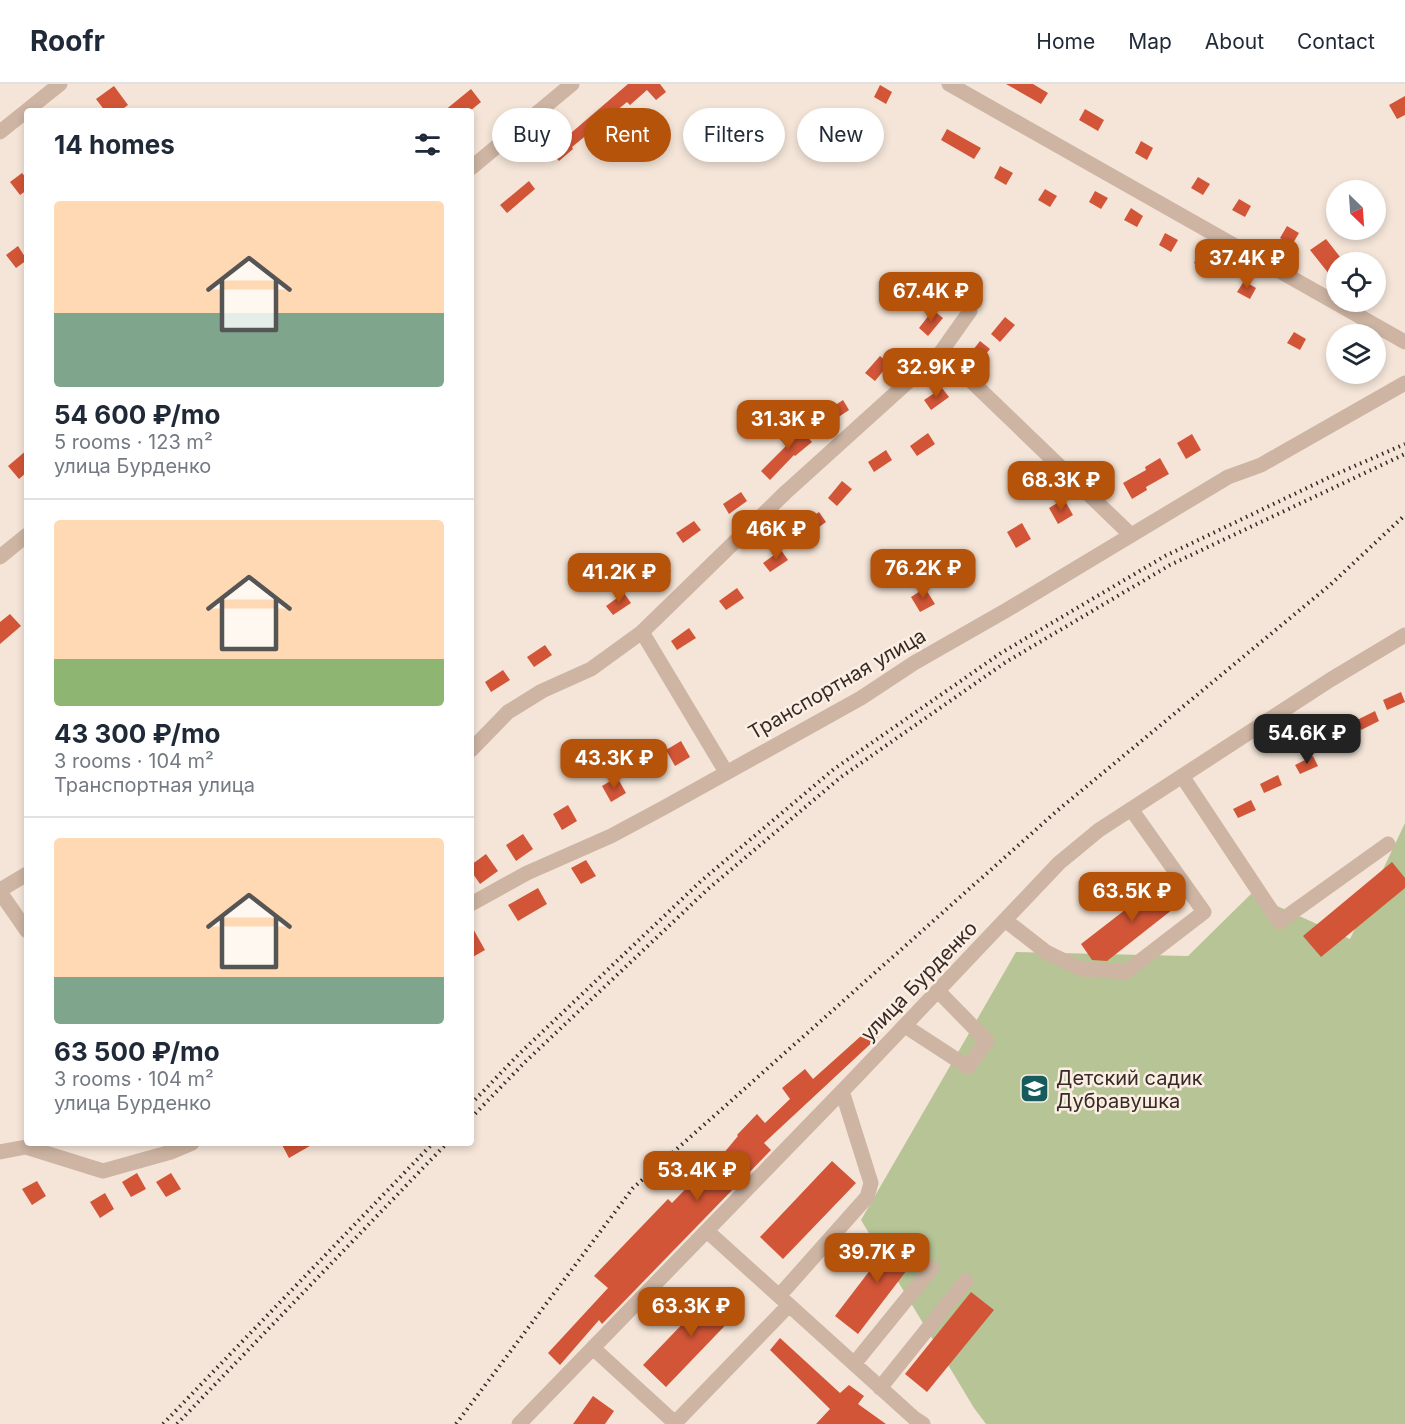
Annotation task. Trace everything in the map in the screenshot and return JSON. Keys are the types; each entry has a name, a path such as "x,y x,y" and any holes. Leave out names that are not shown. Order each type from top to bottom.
{"street":[{"path":"30,108 60,84"},
{"path":"474,166 572,84"},
{"path":"949,84 1405,342"},
{"path":"0,132 24,113"},
{"path":"474,747 508,712 542,691 591,669 642,632 785,494 941,352 970,311"},
{"path":"941,352 1131,535"},
{"name":"Транспортная улица","path":"474,902 527,873 611,836 861,698 914,663 1228,477 1261,465 1405,383"},
{"path":"0,557 24,537"},
{"path":"642,632 726,772"},
{"name":"улица Бурденко","path":"519,1424 905,1026 1059,863 1099,830 1405,634"},
{"path":"1182,776 1279,922 1388,844"},
{"path":"1005,920 1046,952 1081,969 1126,972 1204,912 1131,809"},
{"path":"24,876 0,891 24,927"},
{"path":"905,1026 968,1067 987,1041 938,991"},
{"path":"593,1348 674,1423 784,1300 867,1197 871,1183 842,1091"},
{"path":"0,1152 26,1147 103,1171 168,1148"},
{"path":"707,1231 855,1364 915,1422"},
{"path":"855,1364 932,1268"},
{"path":"880,1388 966,1281"}],"green space":[{"path":"1405,823 1405,1424 986,1424 974,1408 861,1220 1016,952 1188,956 1251,894 1350,939"}],"building":[{"path":"628,84 660,84 666,92 656,100 647,90 630,105 627,102 620,108 600,108"},
{"path":"1006,84 1033,84 1048,93 1041,104"},
{"path":"880,85 892,92 886,104 874,97"},
{"path":"114,86 128,105 124,108 103,108 96,99"},
{"path":"471,89 481,102 474,108 448,108"},
{"path":"1405,96 1405,115 1397,119 1389,105"},
{"path":"1085,109 1104,120 1098,131 1079,120"},
{"path":"584,122 584,137 572,147 572,132"},
{"path":"947,129 981,148 974,159 941,140"},
{"path":"1141,141 1153,148 1147,160 1135,153"},
{"path":"1000,166 1013,173 1006,185 994,178"},
{"path":"22,173 24,192 20,195 10,182"},
{"path":"1198,177 1210,184 1203,195 1191,188"},
{"path":"529,181 535,189 507,213 500,205"},
{"path":"1045,189 1057,196 1050,207 1038,200"},
{"path":"1095,191 1108,198 1101,209 1089,202"},
{"path":"1239,199 1251,206 1245,217 1232,210"},
{"path":"1131,208 1143,216 1137,227 1124,220"},
{"path":"1287,226 1299,233 1292,245 1280,238"},
{"path":"1165,233 1178,240 1171,252 1159,245"},
{"path":"1326,239 1336,252 1326,252 1326,270 1310,250"},
{"path":"18,246 24,255 24,262 16,268 6,255"},
{"path":"1200,251 1224,265 1218,276 1194,263"},
{"path":"1244,281 1256,288 1250,299 1237,292"},
{"path":"933,310 943,318 928,336 919,328"},
{"path":"1005,317 1015,325 1000,342 991,334"},
{"path":"1294,332 1306,339 1300,350 1287,343"},
{"path":"980,341 990,349 975,367 966,359"},
{"path":"880,356 889,364 875,381 865,373"},
{"path":"942,388 949,397 931,410 924,400"},
{"path":"843,400 849,410 831,422 825,412"},
{"path":"796,424 812,442 794,455 770,480 761,471 786,446 780,439"},
{"path":"928,433 935,444 917,456 910,446"},
{"path":"1192,434 1201,450 1186,459 1177,443"},
{"path":"886,450 892,460 874,472 868,462"},
{"path":"24,453 24,475 19,479 8,466"},
{"path":"1160,458 1169,474 1146,487 1147,490 1132,499 1123,483 1146,470 1145,467"},
{"path":"842,481 852,489 837,506 828,498"},
{"path":"741,492 747,501 729,514 723,504"},
{"path":"1064,499 1073,515 1058,524 1049,508"},
{"path":"819,512 826,522 808,535 801,525"},
{"path":"694,521 701,530 683,543 676,533"},
{"path":"1022,523 1031,539 1016,548 1007,532"},
{"path":"781,550 788,560 770,572 763,563"},
{"path":"664,561 671,571 653,583 646,573"},
{"path":"737,588 744,598 726,610 719,601"},
{"path":"925,588 935,604 920,612 911,597"},
{"path":"624,593 631,603 613,615 606,606"},
{"path":"10,614 21,626 0,644 0,622"},
{"path":"689,628 696,638 677,650 671,641"},
{"path":"545,645 552,655 534,667 527,657"},
{"path":"503,670 510,680 491,692 485,682"},
{"path":"1401,692 1405,702 1387,710 1383,700"},
{"path":"1375,711 1379,721 1361,730 1357,720"},
{"path":"1344,735 1349,745 1331,753 1326,743"},
{"path":"681,741 690,757 675,766 666,750"},
{"path":"1313,756 1318,766 1300,774 1295,765"},
{"path":"1278,775 1282,785 1264,793 1260,784"},
{"path":"617,777 626,793 611,802 602,786"},
{"path":"1251,800 1256,810 1238,818 1233,809"},
{"path":"568,805 577,821 562,830 553,814"},
{"path":"523,834 533,849 516,861 506,845"},
{"path":"486,854 498,871 480,884 474,875 474,863"},
{"path":"586,860 596,876 581,884 571,868"},
{"path":"1392,862 1405,878 1405,888 1321,957 1303,936"},
{"path":"1165,879 1182,902 1107,961 1092,960 1081,944"},
{"path":"538,888 547,904 518,921 508,905"},
{"path":"474,930 485,950 474,956"},
{"path":"871,1027 879,1036 764,1143 771,1150 602,1324 599,1320 560,1365 548,1353 608,1288 594,1276 668,1199 672,1203 700,1174 703,1178 757,1114 765,1123 790,1099 782,1088 805,1069 813,1079"},
{"path":"283,1146 310,1146 289,1158"},
{"path":"832,1161 856,1183 783,1259 760,1237"},
{"path":"137,1173 146,1189 131,1197 122,1182"},
{"path":"171,1173 181,1189 166,1197 156,1182"},
{"path":"37,1181 46,1196 32,1205 22,1189"},
{"path":"105,1193 114,1209 100,1218 90,1202"},
{"path":"897,1235 920,1253 858,1334 835,1316"},
{"path":"716,1289 739,1311 666,1387 643,1365"},
{"path":"971,1292 994,1310 927,1392 905,1374"},
{"path":"780,1338 840,1393 849,1385 864,1396 858,1404 886,1424 816,1424 830,1409 770,1350"},
{"path":"593,1396 614,1411 605,1424 573,1424"}],"railway":[{"path":"474,1101 518,1055 701,881 834,769 1001,653 1165,556 1334,475 1405,444"},
{"path":"474,1115 525,1062 708,889 841,777 1006,662 1170,565 1405,454"},
{"path":"456,1424 633,1188 1058,810 1330,585 1405,515"},
{"path":"163,1424 430,1146"},
{"path":"177,1424 444,1146"}],"place":[{"name":"Детский садик Дубравушка","path":"1035,1089"}]}
